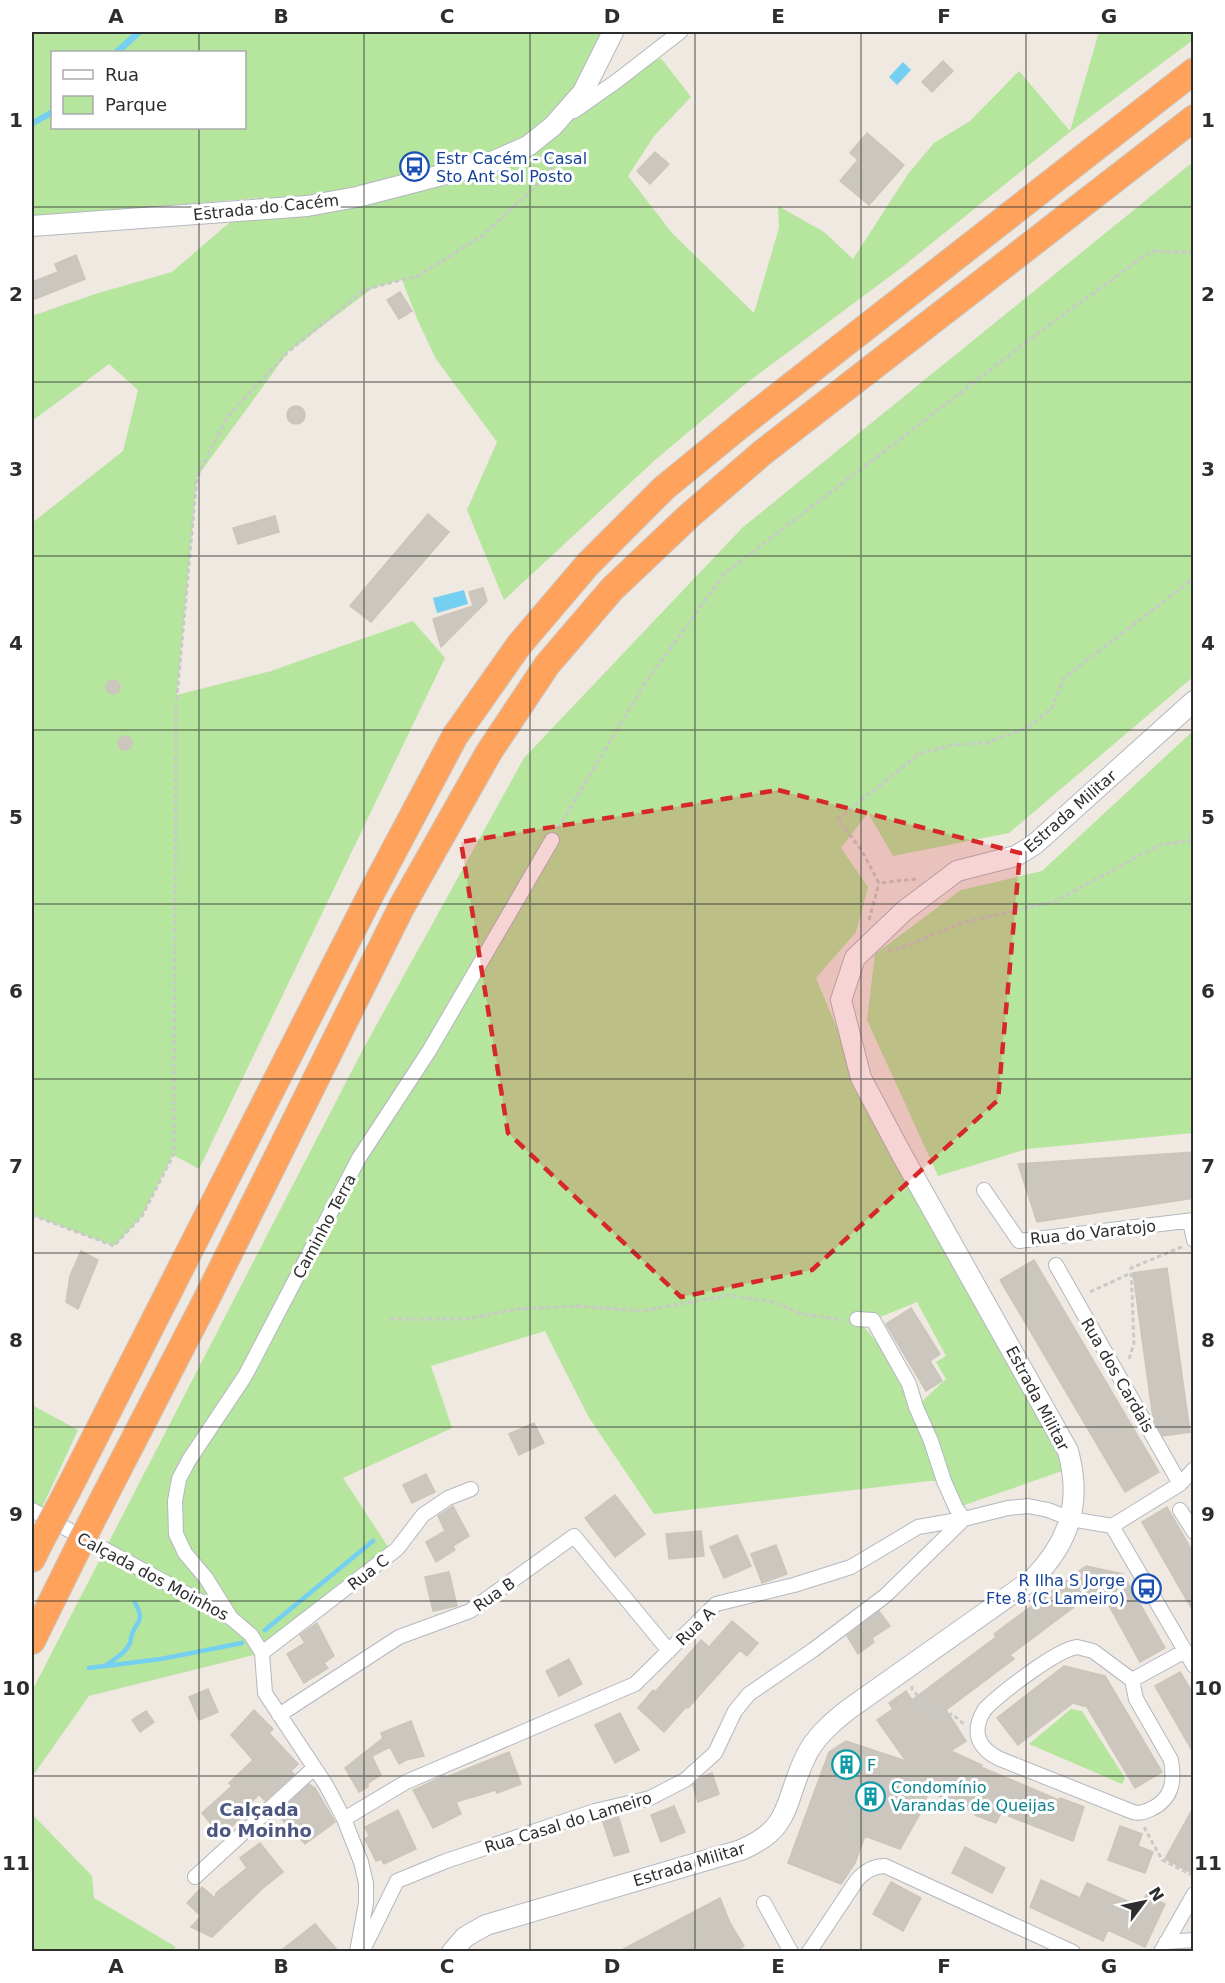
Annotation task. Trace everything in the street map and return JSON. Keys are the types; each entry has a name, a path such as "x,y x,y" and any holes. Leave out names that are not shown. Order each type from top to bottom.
{"highway":[{"path":"37,1549 383,871 455,736 519,645 588,564 664,488 1194,70"},
{"path":"32,1641 206,1300 401,908 489,752 547,665 612,589 689,516 754,460 1194,118"}],"street":[{"name":"Estrada do Cacém","path":"34,227 307,206 357,197 492,162 528,146 553,126 583,92 614,32"},
{"path":"553,126 680,32"},
{"name":"Estrada Militar","path":"452,1952 465,1937 486,1925 741,1850 763,1839 780,1822 805,1758 826,1728 849,1709 1033,1579 1057,1552 1071,1519 1075,1479 1068,1451 861,1078 841,1000 855,958 904,911 957,871 1016,856 1035,844 1194,701"},
{"name":"Caminho Terra","path":"231,1618 206,1578 185,1553 176,1534 175,1501 179,1479 189,1460 245,1376 359,1158 429,1051 552,840"},
{"name":"Rua do Varatojo","path":"984,1190 1018,1241 1192,1221"},
{"path":"1192,1221 1194,1241"},
{"name":"Rua dos Cardais","path":"1056,1265 1180,1484"},
{"path":"857,1319 873,1320 909,1384 944,1481 956,1508 964,1519"},
{"path":"1194,1469 1180,1484 1112,1526 1194,1666"},
{"name":"Rua C","path":"262,1653 397,1549 423,1515 448,1498 471,1488"},
{"name":"Rua A","path":"344,1820 406,1782 635,1684 716,1604 794,1585 850,1567 918,1527 1008,1508 1028,1506 1048,1510 1071,1519 1112,1526"},
{"name":"Calçada dos Moinhos","path":"32,1510 231,1618 251,1635 262,1653"},
{"path":"1180,1510 1194,1532"},
{"name":"Rua Casal do Lameiro","path":"362,1952 397,1881 446,1861 595,1811 650,1798 685,1780 715,1753 735,1711 749,1694 885,1596 964,1519"},
{"name":"Rua B","path":"279,1715 399,1637 470,1611 574,1536 669,1651"},
{"path":"1077,1647 1093,1651 1132,1680 1136,1699 1167,1753 1172,1769 1171,1789 1165,1801 1140,1814 990,1754 982,1747 978,1734 981,1715 990,1704 1054,1656 1069,1649 1077,1647"},
{"path":"1132,1680 1185,1651"},
{"path":"262,1653 265,1693 314,1768 344,1820 361,1862 366,1884 366,1903 357,1952"},
{"path":"195,1877 314,1768"},
{"path":"809,1952 857,1880 876,1866 885,1866 1073,1952"},
{"path":"1163,1947 1194,1894"},
{"path":"764,1903 791,1952"},
{"path":"1163,1947 1194,1940"}],"path":[{"path":"32,1215 114,1246 142,1216 174,1154 176,708 197,477 227,417 288,352 364,290 420,275 482,236 550,172 553,126"},
{"path":"552,840 644,685 724,574 807,508 1151,251 1194,253"},
{"path":"934,889 917,879 879,883 862,851 838,819 920,754 953,745 986,743 1028,727 1052,708 1064,678 1194,578"},
{"path":"855,958 901,948 962,923 1056,901 1159,845 1194,840"},
{"path":"1129,1359 1134,1343 1131,1268 1194,1241"},
{"path":"1090,1292 1131,1274"},
{"path":"390,1319 467,1319 517,1309 578,1306 642,1311 729,1295 773,1302 803,1314 841,1320 857,1319"},
{"path":"912,1689 938,1718 952,1714 978,1734"},
{"path":"1140,1814 1142,1823 1162,1860 1194,1876"}],"highlighted area":[{"path":"778,790 1020,853 998,1100 812,1270 681,1297 508,1133 461,842"}],"green space":[{"path":"32,32 613,32 583,92 618,80 661,58 691,97 654,136 628,176 672,233 754,313 779,228 778,206 824,232 853,259 908,174 934,143 970,121 1019,71 1070,131 1099,32 1193,32 1193,40 1070,132 901,268 748,382 655,460 504,600 467,510 497,442 436,359 402,280 374,287 288,352 197,477 177,695 271,671 413,621 445,658 199,1169 173,1155 142,1216 114,1246 32,1215 32,973 34,972 32,963 32,523 123,451 138,390 109,364 32,421 32,316 95,294 172,272 258,198 32,217"},
{"path":"1193,162 1193,677 1009,833 893,856 868,813 841,848 868,887 856,932 816,978 885,1143 1068,1469 956,1508 944,1481 929,1481 654,1514 588,1416 545,1331 431,1366 452,1428 343,1478 396,1559 262,1653 89,1696 32,1777 32,1691 361,1053 524,758 742,528","holes":["917,1302 946,1356 936,1362 946,1379 916,1407 901,1370 858,1320 873,1320"]},
{"path":"1193,731 1193,1133 1027,1149 938,1176 867,1020 875,954 961,890 1042,871"},
{"path":"32,1405 78,1430 39,1514 32,1510"},
{"path":"1071,1709 1082,1711 1125,1778 1122,1784 1029,1744"},
{"path":"32,1814 92,1876 94,1898 176,1947 172,1951 32,1951"}],"water":[{"path":"134,32 144,32 123,51 113,51"},
{"path":"903,62 911,70 897,85 889,77"},
{"path":"51,110 51,117 32,127 32,120"},
{"path":"464,590 468,604 437,613 433,598"}],"building":[{"path":"943,61 953,71 932,92 922,82"},
{"path":"867,133 904,165 869,205 840,181 858,160 850,153"},
{"path":"655,152 669,164 650,184 637,171"},
{"path":"76,255 85,279 35,299 32,282 58,272 55,264"},
{"path":"400,292 412,311 399,319 387,300"},
{"path":"296,406 302,409 305,415 302,421 296,424 290,421 287,415 290,409"},
{"path":"428,514 449,532 371,622 350,606"},
{"path":"275,516 279,532 238,544 233,528"},
{"path":"483,588 487,601 441,647 433,619 473,606 469,592"},
{"path":"110,680 116,680 120,687 116,694 110,694 106,690 106,684"},
{"path":"122,736 128,736 132,743 128,750 122,750 118,746 118,740"},
{"path":"1194,1152 1194,1198 1037,1222 1018,1164"},
{"path":"81,1251 98,1260 78,1309 66,1302 70,1276"},
{"path":"1034,1260 1159,1472 1125,1492 1000,1280"},
{"path":"1167,1268 1190,1432 1163,1436 1153,1418 1133,1273"},
{"path":"911,1308 940,1354 930,1361 942,1381 926,1391 886,1324"},
{"path":"534,1423 544,1443 519,1455 509,1434"},
{"path":"426,1474 435,1492 412,1503 403,1485"},
{"path":"615,1495 645,1534 615,1557 585,1518"},
{"path":"453,1506 469,1536 453,1546 455,1550 436,1562 426,1542 445,1531 438,1516"},
{"path":"1167,1507 1194,1554 1194,1613 1142,1522"},
{"path":"701,1531 704,1556 669,1559 666,1534"},
{"path":"737,1535 751,1566 724,1578 710,1547"},
{"path":"776,1545 787,1574 762,1583 751,1554"},
{"path":"1086,1566 1123,1574 1165,1648 1140,1662 1107,1602 1086,1598 1010,1655 1014,1659 946,1710 966,1741 951,1751 982,1765 981,1767 1059,1800 1060,1798 1084,1807 1073,1841 1001,1813 996,1823 975,1815 976,1813 929,1791 920,1814 900,1849 865,1836 855,1863 841,1884 788,1863 829,1752 846,1741 906,1761 877,1720 893,1709 889,1703 906,1691 912,1700 996,1637 994,1634"},
{"path":"449,1572 457,1606 433,1611 425,1577"},
{"path":"879,1611 890,1626 872,1638 874,1642 858,1654 847,1636"},
{"path":"732,1621 758,1643 747,1656 740,1650 664,1732 638,1708 701,1640 709,1647"},
{"path":"317,1623 334,1656 324,1663 328,1668 304,1683 287,1654 305,1643 300,1635"},
{"path":"569,1659 582,1684 559,1696 546,1671"},
{"path":"1064,1666 1105,1676 1162,1772 1135,1788 1087,1707 1073,1703 1018,1745 997,1718"},
{"path":"1180,1672 1194,1695 1194,1754 1155,1686"},
{"path":"208,1689 218,1712 199,1720 189,1697"},
{"path":"254,1710 273,1729 269,1733 298,1764 291,1771 294,1774 265,1801 259,1794 240,1815 242,1817 221,1836 202,1813 232,1786 229,1783 253,1760 231,1735"},
{"path":"146,1711 154,1722 140,1732 132,1720"},
{"path":"620,1713 639,1750 615,1763 595,1725"},
{"path":"411,1721 424,1756 399,1764 390,1747 372,1756 381,1775 359,1792 345,1768 383,1738 381,1733"},
{"path":"509,1752 521,1784 497,1793 496,1790 456,1802 461,1814 433,1828 413,1790"},
{"path":"712,1773 719,1794 698,1802 693,1785 702,1777"},
{"path":"309,1784 315,1788 335,1822 305,1844 277,1814"},
{"path":"674,1806 685,1832 661,1842 651,1815"},
{"path":"1194,1806 1194,1874 1165,1859"},
{"path":"398,1810 416,1849 384,1864 381,1859 376,1861 365,1839 369,1836 365,1827"},
{"path":"618,1815 629,1852 614,1856 602,1819"},
{"path":"1120,1826 1142,1834 1138,1846 1153,1852 1145,1873 1108,1860"},
{"path":"260,1843 283,1872 212,1937 191,1927 201,1916 187,1903 202,1887 215,1898 216,1893 247,1868 240,1858"},
{"path":"965,1847 1005,1868 992,1893 952,1873"},
{"path":"1041,1880 1080,1898 1087,1883 1141,1907 1146,1895 1165,1904 1145,1947 1108,1930 1103,1941 1030,1907"},
{"path":"891,1882 921,1898 903,1931 873,1914"},
{"path":"720,1898 730,1923 744,1946 735,1952 618,1952"},
{"path":"315,1924 339,1952 279,1952"}],"waterway":[{"path":"265,1630 373,1541"},
{"path":"105,1666 122,1653 130,1643 140,1620 135,1603"},
{"path":"89,1668 161,1659 242,1643"}],"place":[{"name":"Estr Cacém - Casal Sto Ant Sol Posto","path":"415,167"},
{"name":"R Ilha S Jorge Fte 8 (C Lameiro)","path":"1146,1589"},
{"name":"F","path":"846,1765"},
{"name":"Condomínio Varandas de Queijas","path":"870,1796"}],"district":[{"name":"Calçada do Moinho","path":"259,1820"}]}
